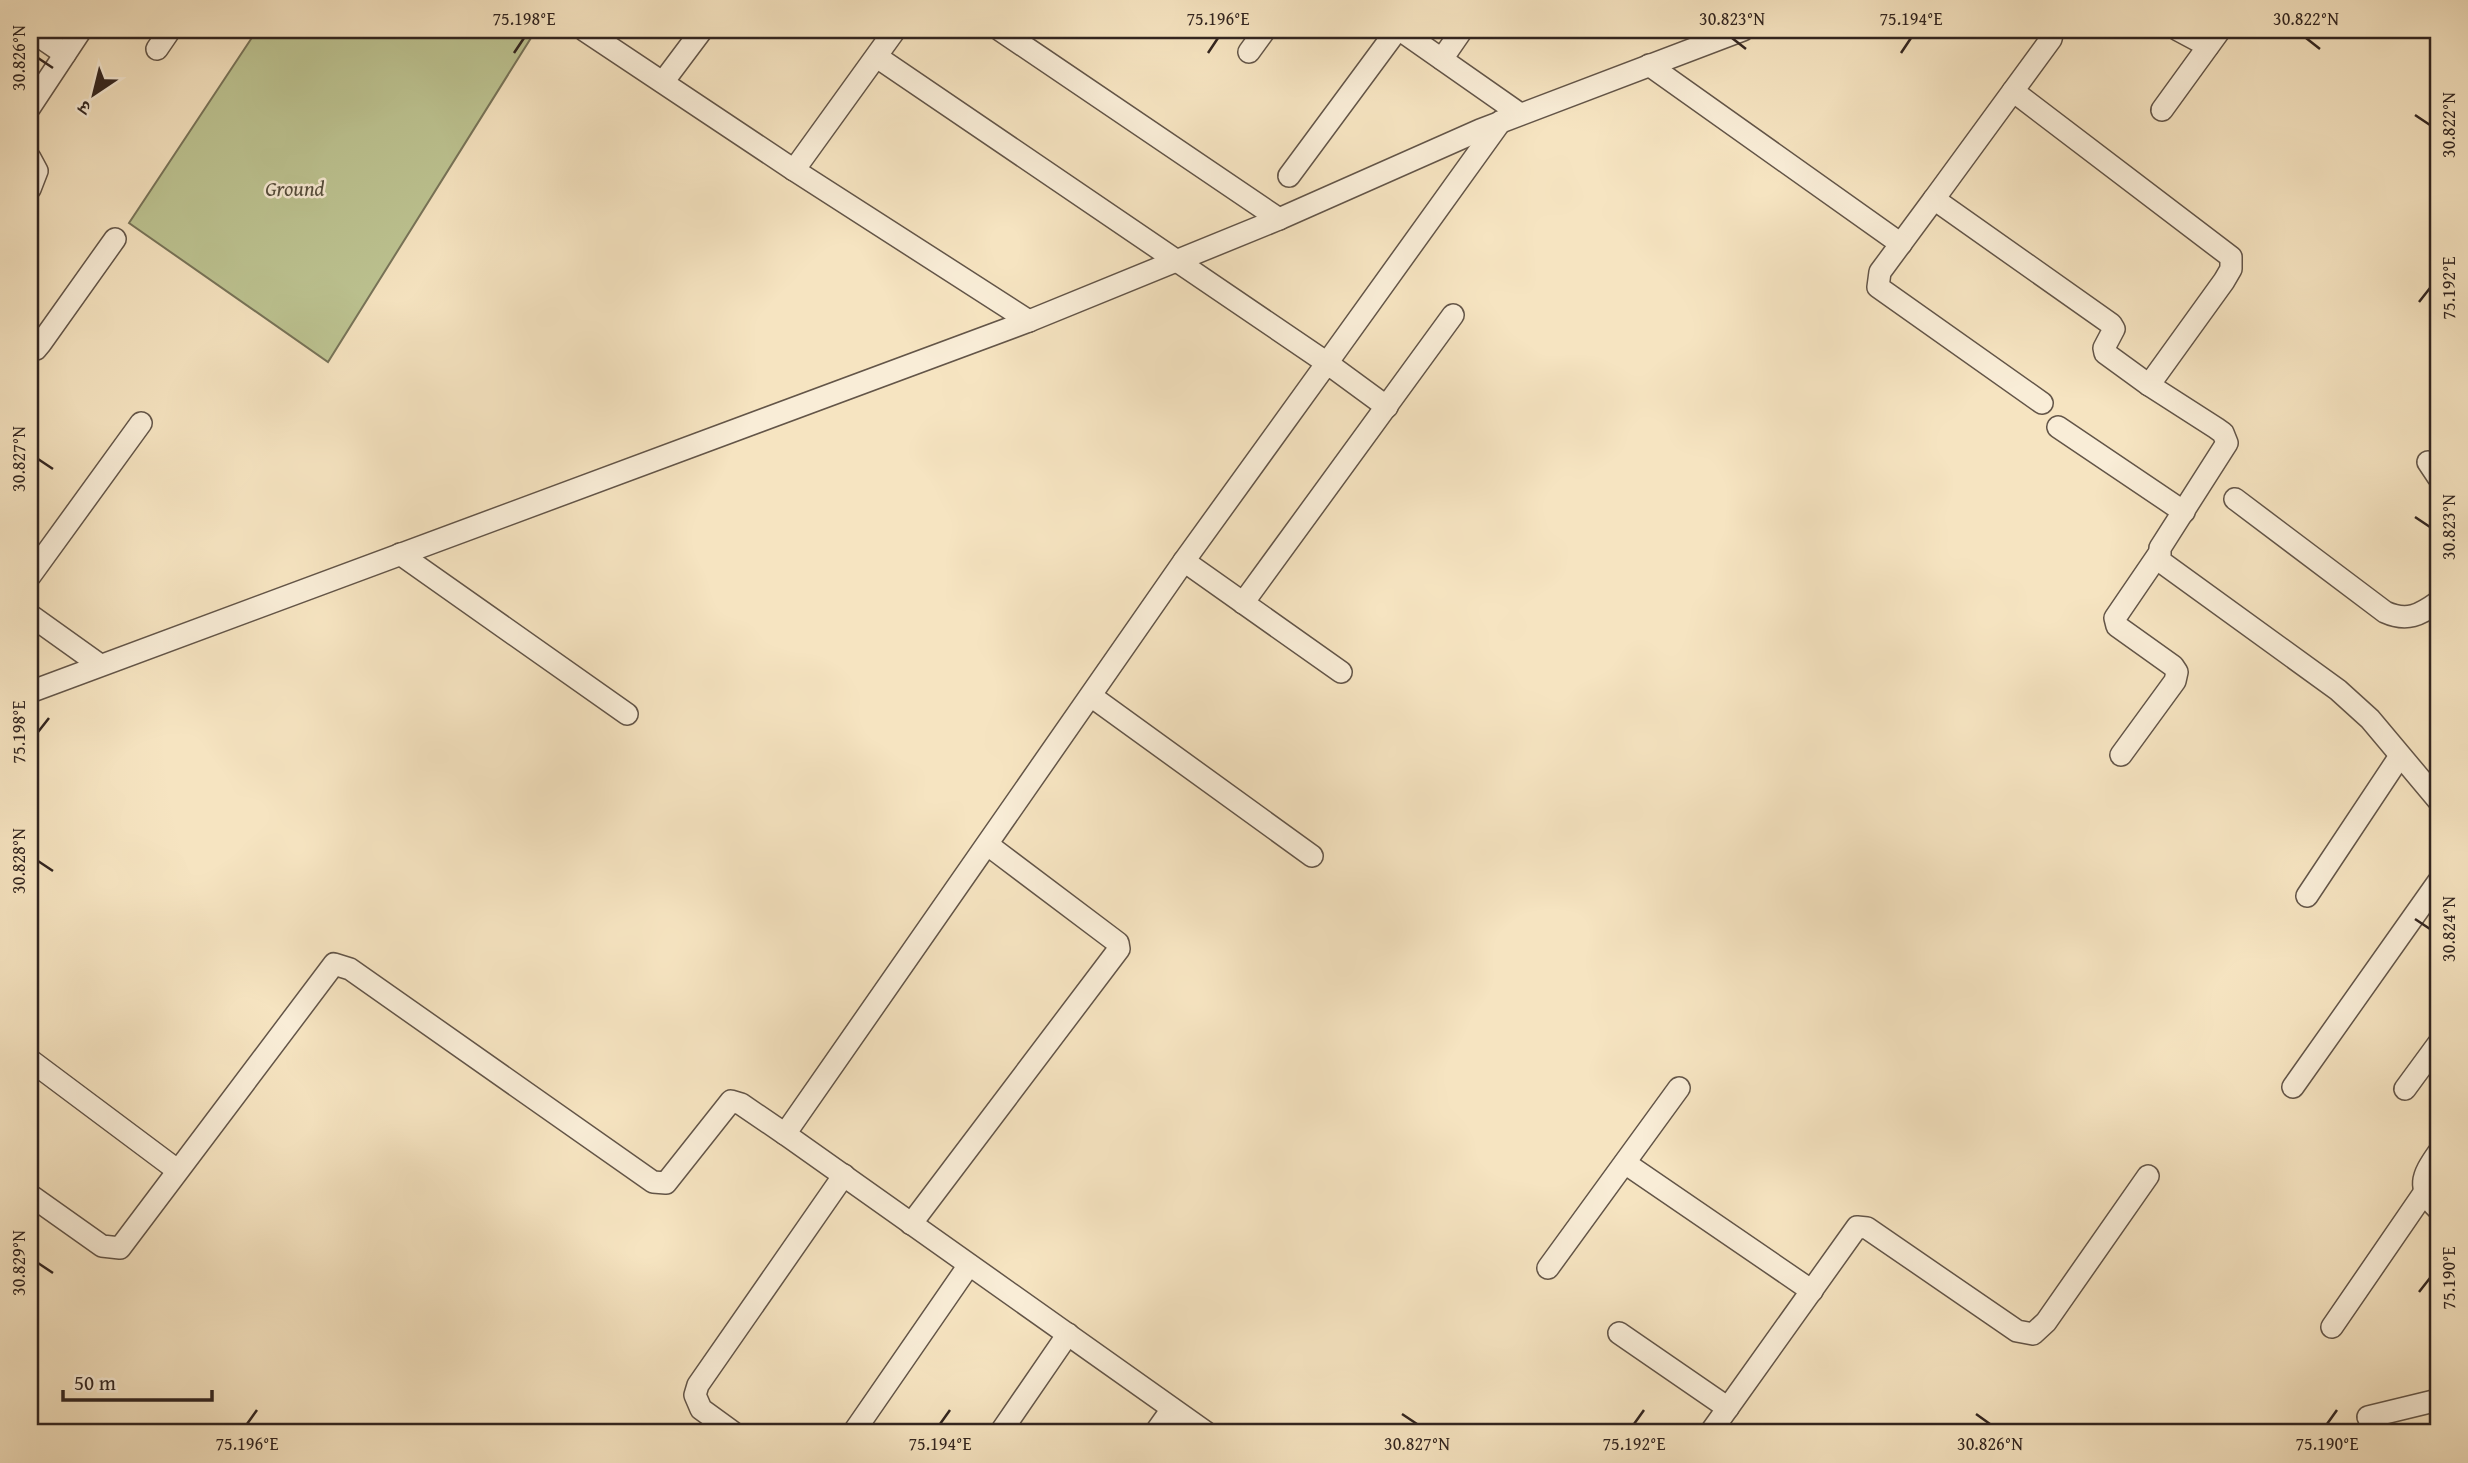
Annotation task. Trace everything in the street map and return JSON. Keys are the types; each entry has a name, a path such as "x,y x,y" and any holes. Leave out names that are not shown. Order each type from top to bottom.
{"street":[{"path":"30,30 65,54"},
{"path":"30,107 81,30"},
{"path":"157,49 170,30"},
{"path":"584,30 794,170 1029,321"},
{"path":"663,82 702,30"},
{"path":"794,170 895,30"},
{"path":"1000,30 1279,219"},
{"path":"1250,52 1265,30"},
{"path":"1289,176 1399,30 1441,59 1511,118"},
{"path":"1441,59 1462,30"},
{"path":"30,692 1029,321 1279,219 1511,118 1742,30"},
{"path":"2042,403 1878,287 1880,272 2051,39 2053,30"},
{"path":"2162,110 2214,38 2178,30"},
{"path":"877,57 1327,363 1387,407"},
{"path":"1649,65 1901,244"},
{"path":"2013,91 2231,257 2231,269 2224,281 2150,386"},
{"path":"785,1134 1184,561 1327,363 1511,118"},
{"path":"30,158 37,171 30,189"},
{"path":"1934,199 2111,324 2114,329 2104,348 2105,353 2227,438 2227,443 2158,555 2115,618 2117,625 2173,666 2177,672 2175,681 2121,755"},
{"path":"30,349 36,349 41,343 116,239"},
{"path":"1243,603 1453,316"},
{"path":"30,576 141,423"},
{"path":"2058,428 2184,512"},
{"path":"2235,499 2385,612 2398,618 2409,618 2438,602"},
{"path":"400,554 627,714"},
{"path":"2158,555 2165,568 2339,690 2370,719 2438,800"},
{"path":"1184,561 1340,672"},
{"path":"30,615 100,665"},
{"path":"1091,696 1312,856"},
{"path":"2307,896 2400,756"},
{"path":"911,1224 1119,949 1118,943 988,845"},
{"path":"2292,1087 2438,882"},
{"path":"30,1195 102,1246 120,1248 334,964 350,969 653,1182 666,1183 731,1101 741,1104 1207,1433"},
{"path":"2405,1089 2438,1044"},
{"path":"30,1060 177,1171"},
{"path":"1548,1268 1679,1088"},
{"path":"2438,1153 2423,1175 2438,1209"},
{"path":"1625,1163 1812,1291"},
{"path":"734,1433 701,1409 695,1395 698,1385 844,1175"},
{"path":"1710,1433 1857,1227 1862,1226 2017,1331 2033,1334 2046,1322 2148,1176"},
{"path":"2332,1327 2428,1187"},
{"path":"853,1433 969,1265"},
{"path":"1619,1333 1728,1408"},
{"path":"1000,1433 1068,1335"},
{"path":"2368,1417 2438,1400"},
{"path":"1155,1433 1172,1409"}],"green space":[{"name":"Ground","path":"257,30 536,30 328,362 129,223"}]}
